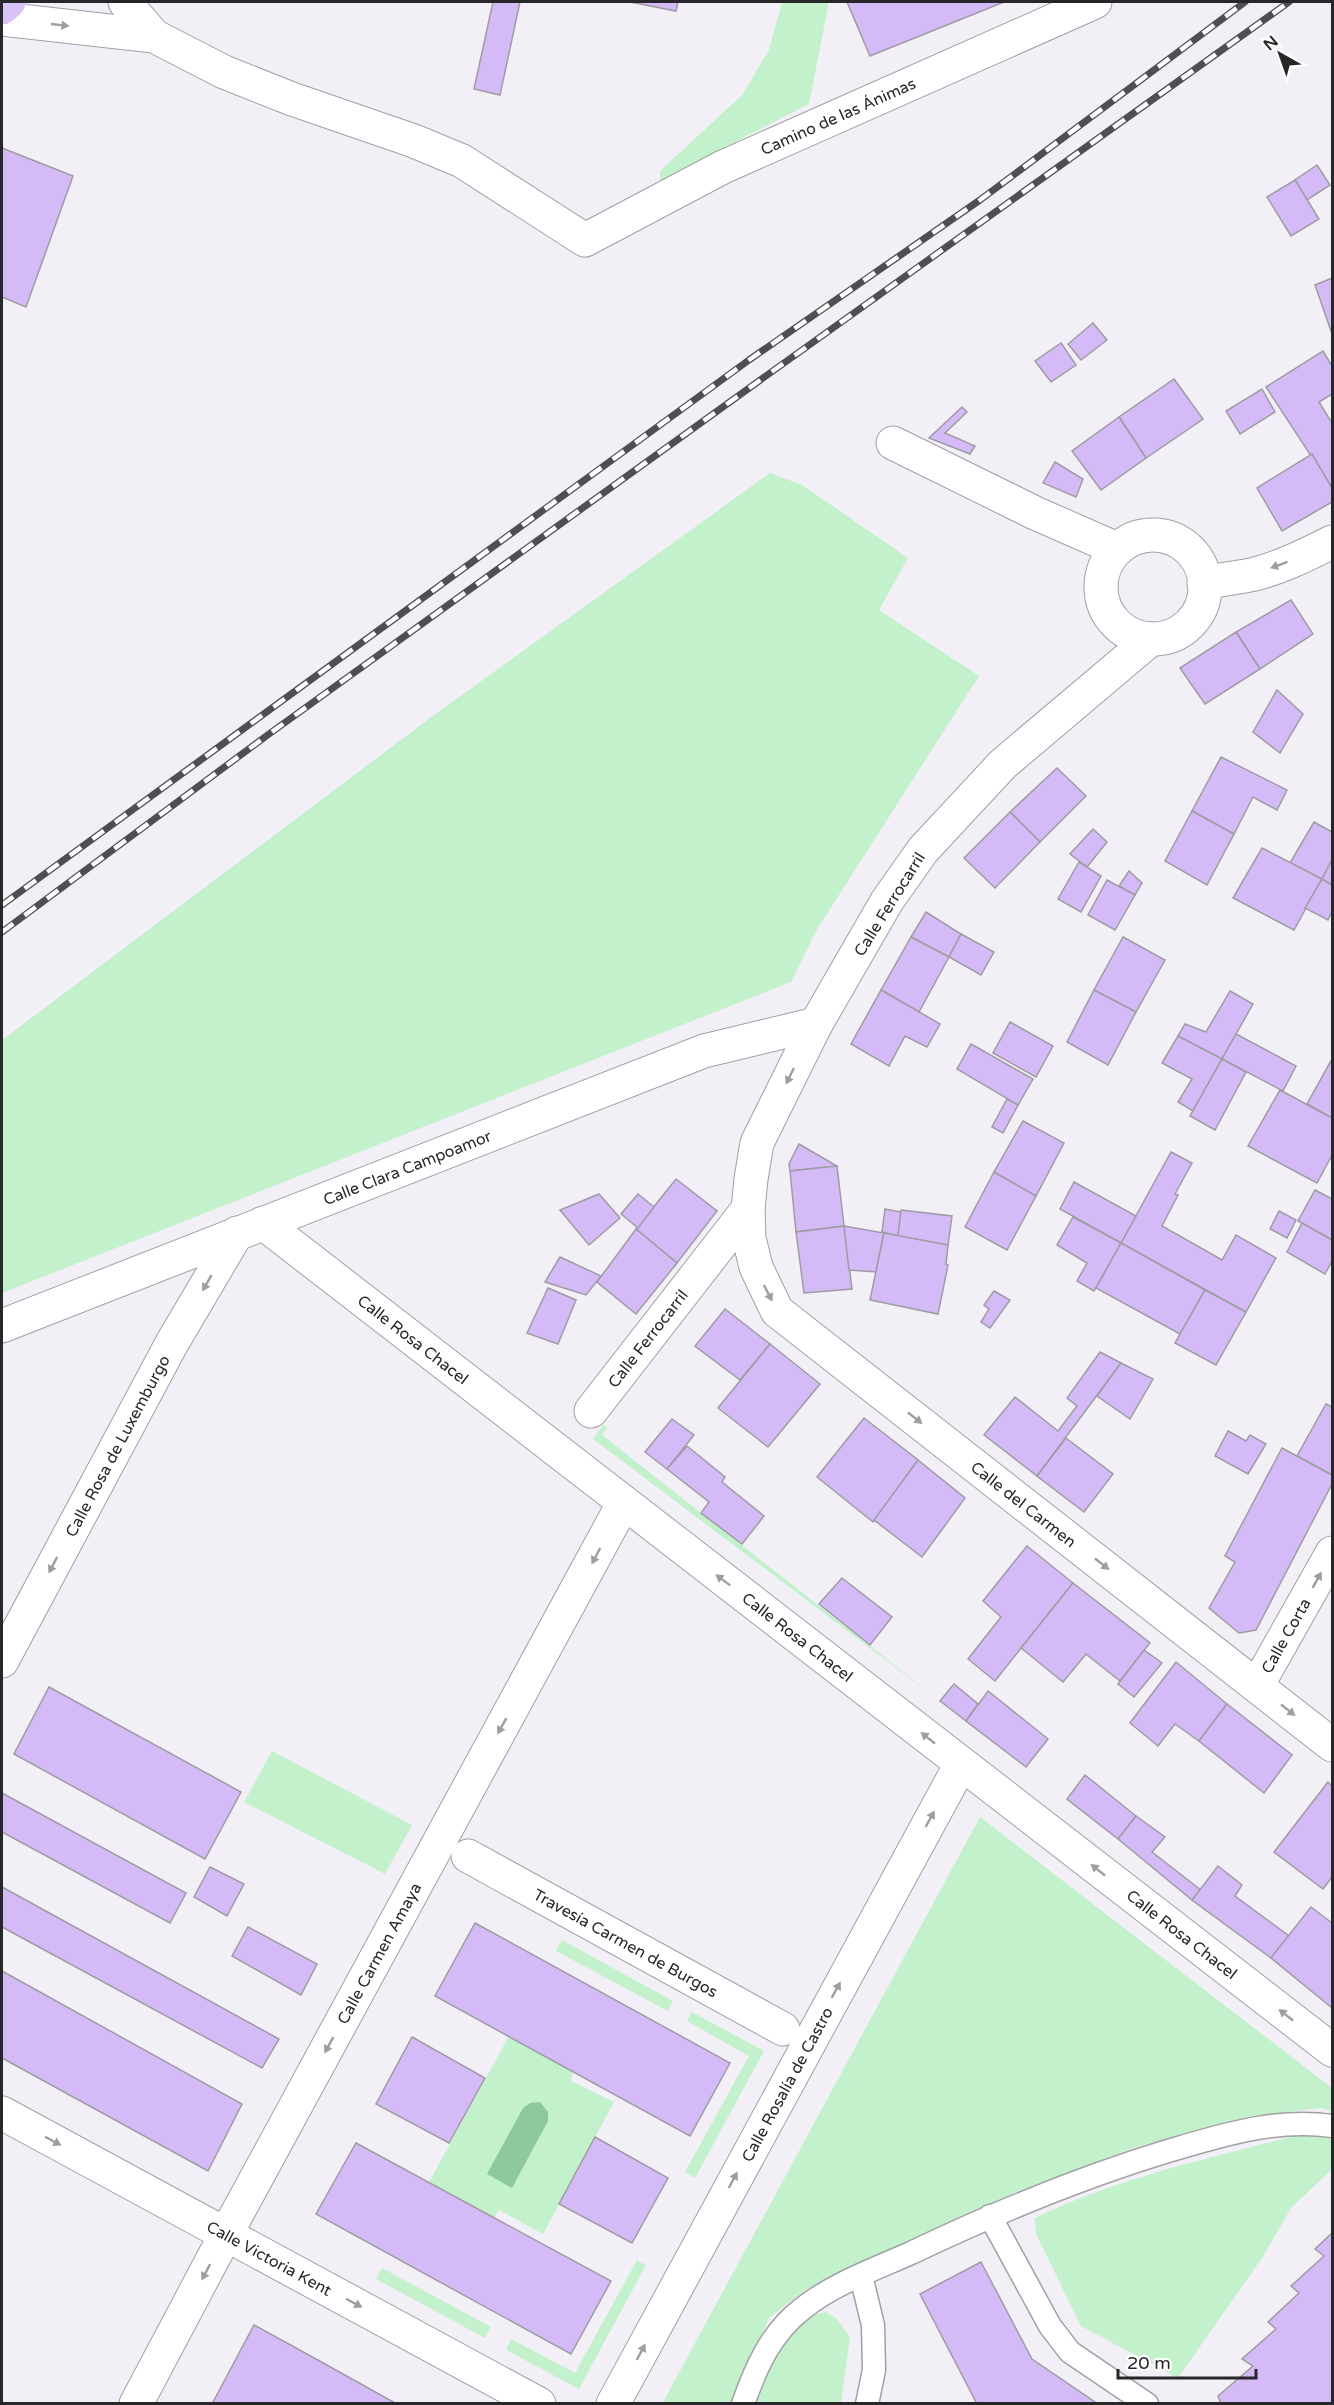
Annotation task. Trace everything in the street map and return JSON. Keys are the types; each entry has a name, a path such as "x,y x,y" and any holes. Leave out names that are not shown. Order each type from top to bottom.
{"highway":[{"path":"2,8 9,2"}],"street":[{"path":"125,2 154,36"},
{"name":"Camino de las Ánimas","path":"154,36 224,72 292,99 414,141 462,161 585,240 723,167 1095,2"},
{"path":"2,19 154,36"},
{"path":"893,443 1035,513 1117,549"},
{"path":"1147,535 1164,536 1179,542 1192,553 1201,567 1204,583 1203,600 1196,616 1176,633 1151,639 1134,636 1119,627 1107,613 1101,597 1101,580 1107,563 1117,549 1131,540 1147,535"},
{"path":"1204,583 1225,577 1254,574 1302,557 1332,542"},
{"name":"Calle Ferrocarril","path":"591,1411 748,1223 757,1143 816,1024 887,901 923,850 1003,764 1151,639"},
{"name":"Calle Clara Campoamor","path":"2,1326 704,1051 816,1024"},
{"name":"Calle del Carmen","path":"748,1223 756,1267 777,1311 1332,1745"},
{"name":"Calle Rosa Chacel","path":"250,1228 623,1504 1332,2050"},
{"name":"Calle Rosa de Luxemburgo","path":"2,1661 172,1343 250,1228"},
{"name":"Calle Carmen Amaya","path":"136,2403 623,1504"},
{"name":"Calle Corta","path":"1257,1686 1332,1552"},
{"name":"Calle Rosalía de Castro","path":"613,2403 961,1764"},
{"name":"Travesía Carmen de Burgos","path":"468,1856 783,2029"},
{"name":"Calle Victoria Kent","path":"2,2113 539,2403"}],"lane":[{"path":"743,2403 768,2345 788,2321 812,2302 861,2276 990,2216 1102,2171 1222,2135 1276,2125 1311,2123 1332,2126"},
{"path":"990,2216 1050,2326 1070,2352 1147,2403"},
{"path":"861,2276 873,2325 874,2370 867,2403"}],"shaded area":[{"path":"782,2 829,2 809,104 680,170 660,183 660,171 742,95 769,50"},
{"path":"770,473 802,485 908,558 879,610 979,676 816,931 791,982 2,1293 2,1040 430,718"},
{"path":"603,1425 608,1427 602,1435 940,1701 593,1439"},
{"path":"272,1751 412,1825 385,1874 244,1802"},
{"path":"980,1817 1332,2088 1332,2111 1321,2108 1252,2116 1133,2148 1016,2192 805,2290 769,2318 734,2403 662,2404"},
{"path":"562,1940 673,2001 668,2011 556,1951"},
{"path":"692,2012 764,2051 695,2178 685,2172 749,2056 687,2021"},
{"path":"509,2036 573,2071 571,2081 614,2102 543,2234 499,2210 494,2218 429,2182"},
{"path":"540,2102 548,2112 548,2121 512,2188 487,2174 523,2108 530,2103"},
{"path":"1298,2135 1332,2137 1332,2169 1291,2208 1262,2258 1178,2378 1081,2326 1036,2234 1035,2218 1098,2191 1131,2180"},
{"path":"637,2260 646,2265 579,2389 506,2350 511,2339 575,2373"},
{"path":"382,2268 491,2327 485,2338 376,2279"},
{"path":"826,2312 837,2319 850,2337 841,2403 756,2404 765,2377 784,2344 809,2316"}],"building":[{"path":"493,2 520,2 500,95 474,89"},
{"path":"630,2 678,2 676,11"},
{"path":"847,2 1004,2 870,56"},
{"path":"2,148 73,176 26,307 2,297"},
{"path":"1317,165 1330,185 1307,200 1295,180"},
{"path":"1295,180 1319,219 1291,236 1267,197"},
{"path":"1332,278 1332,330 1331,331 1315,285"},
{"path":"1093,323 1107,340 1081,360 1068,344"},
{"path":"1061,343 1076,365 1051,382 1035,361"},
{"path":"1323,351 1332,366 1332,394 1319,402 1332,423 1332,488 1266,387"},
{"path":"1174,379 1203,419 1146,458 1119,417"},
{"path":"1262,389 1275,412 1240,434 1226,411"},
{"path":"962,407 967,412 945,433 975,446 970,454 929,438"},
{"path":"1119,417 1146,458 1101,490 1072,451"},
{"path":"1312,454 1332,488 1332,502 1282,531 1257,488"},
{"path":"1055,462 1083,479 1076,497 1043,483"},
{"path":"1291,600 1313,634 1260,669 1236,632"},
{"path":"1236,632 1260,669 1205,704 1180,668"},
{"path":"1277,690 1303,714 1280,753 1253,732"},
{"path":"1221,757 1287,790 1277,810 1253,797 1234,834 1192,811"},
{"path":"1057,768 1086,796 1040,842 1010,812"},
{"path":"1192,811 1234,834 1207,885 1165,861"},
{"path":"1010,812 1040,842 995,888 964,858"},
{"path":"1314,822 1332,832 1332,860 1322,879 1290,863"},
{"path":"1093,829 1107,842 1087,867 1070,854"},
{"path":"1262,848 1322,879 1294,930 1233,898"},
{"path":"1332,860 1332,885 1322,879"},
{"path":"1079,862 1101,876 1081,912 1058,899"},
{"path":"1129,871 1142,883 1135,895 1119,886"},
{"path":"1322,879 1332,885 1332,911 1328,920 1305,908"},
{"path":"1107,880 1135,895 1115,930 1088,915"},
{"path":"926,912 961,934 949,957 911,937"},
{"path":"961,934 994,952 981,975 949,957"},
{"path":"911,937 949,957 919,1012 881,990"},
{"path":"1123,937 1165,960 1136,1012 1094,990"},
{"path":"881,990 940,1024 927,1047 905,1036 889,1066 851,1044"},
{"path":"1094,990 1136,1012 1108,1065 1067,1042"},
{"path":"1230,991 1253,1004 1222,1059 1178,1036 1185,1024 1206,1032"},
{"path":"1010,1022 1053,1046 1036,1077 993,1053"},
{"path":"1236,1034 1296,1066 1283,1091 1222,1059"},
{"path":"1178,1036 1222,1059 1193,1111 1178,1102 1192,1079 1162,1063"},
{"path":"971,1044 1033,1079 1018,1105 957,1069"},
{"path":"1222,1059 1246,1072 1215,1130 1190,1116"},
{"path":"1332,1059 1332,1118 1307,1104"},
{"path":"1280,1090 1332,1118 1332,1155 1317,1183 1248,1146"},
{"path":"1007,1099 1018,1105 1003,1133 992,1127"},
{"path":"1023,1121 1064,1143 1036,1196 994,1172"},
{"path":"799,1144 837,1166 790,1171 789,1164"},
{"path":"1171,1152 1192,1163 1175,1194 1178,1195 1162,1226 1222,1260 1236,1235 1276,1258 1246,1312 1121,1243"},
{"path":"837,1166 844,1226 796,1232 790,1171"},
{"path":"994,1172 1036,1196 1007,1250 965,1227"},
{"path":"676,1179 717,1211 677,1263 636,1229"},
{"path":"1074,1182 1136,1216 1121,1243 1060,1209"},
{"path":"1315,1190 1332,1199 1332,1240 1298,1221"},
{"path":"599,1194 620,1218 589,1245 560,1210"},
{"path":"638,1194 654,1207 638,1228 621,1214"},
{"path":"885,1209 901,1212 898,1236 882,1232"},
{"path":"901,1210 952,1216 948,1245 898,1236"},
{"path":"1279,1211 1296,1220 1287,1238 1270,1229"},
{"path":"1073,1217 1121,1243 1094,1291 1077,1281 1087,1263 1057,1245"},
{"path":"1302,1223 1332,1240 1332,1261 1325,1274 1287,1252"},
{"path":"844,1226 852,1289 804,1293 796,1232"},
{"path":"844,1226 884,1233 876,1272 849,1270"},
{"path":"636,1229 677,1263 636,1314 597,1282"},
{"path":"884,1233 948,1245 946,1264 948,1265 938,1314 870,1300"},
{"path":"1121,1243 1205,1290 1180,1334 1096,1288"},
{"path":"560,1257 601,1276 586,1295 545,1282"},
{"path":"548,1288 576,1300 558,1344 527,1333"},
{"path":"1205,1290 1246,1312 1216,1365 1175,1343"},
{"path":"994,1291 1010,1300 990,1328 981,1322 989,1309 984,1305"},
{"path":"725,1309 770,1344 740,1380 695,1346"},
{"path":"770,1344 820,1384 768,1447 718,1408"},
{"path":"1100,1352 1121,1363 1037,1476 984,1435 1015,1397 1058,1431 1077,1406 1067,1398"},
{"path":"1121,1363 1153,1379 1130,1419 1097,1396"},
{"path":"1326,1404 1332,1407 1332,1475 1297,1456"},
{"path":"864,1418 918,1460 873,1522 817,1477"},
{"path":"672,1419 694,1435 667,1469 645,1452"},
{"path":"1228,1431 1246,1441 1250,1435 1266,1444 1248,1474 1215,1456"},
{"path":"1066,1438 1113,1474 1084,1512 1037,1476"},
{"path":"687,1446 725,1477 722,1482 764,1516 742,1544 701,1513 709,1502 667,1469"},
{"path":"1282,1448 1332,1475 1332,1484 1256,1630 1239,1633 1209,1608 1235,1562 1225,1556"},
{"path":"918,1460 965,1498 922,1557 874,1520"},
{"path":"1027,1546 1073,1583 995,1681 968,1659 1001,1617 983,1601"},
{"path":"842,1578 892,1617 870,1645 819,1604"},
{"path":"1073,1583 1150,1643 1120,1681 1086,1654 1063,1682 1021,1648"},
{"path":"1144,1650 1162,1663 1134,1697 1118,1684"},
{"path":"1176,1662 1227,1704 1199,1741 1175,1724 1158,1746 1130,1723"},
{"path":"954,1684 978,1704 966,1721 940,1701"},
{"path":"49,1687 241,1792 205,1859 14,1754"},
{"path":"988,1691 1048,1739 1026,1767 966,1721"},
{"path":"1227,1704 1292,1755 1264,1793 1199,1741"},
{"path":"1085,1775 1136,1816 1118,1839 1067,1799"},
{"path":"1328,1782 1332,1786 1332,1877 1323,1889 1274,1852"},
{"path":"2,1793 186,1893 170,1923 2,1832"},
{"path":"1136,1816 1165,1837 1152,1852 1201,1890 1192,1900 1118,1839"},
{"path":"1218,1866 1242,1885 1235,1896 1289,1936 1271,1958 1192,1900"},
{"path":"210,1867 244,1884 227,1916 194,1897"},
{"path":"2,1887 279,2039 262,2068 2,1927"},
{"path":"1311,1907 1332,1923 1332,2008 1271,1958"},
{"path":"475,1923 730,2063 690,2136 435,1996"},
{"path":"248,1927 317,1964 301,1995 232,1956"},
{"path":"2,1971 242,2104 208,2171 2,2058"},
{"path":"412,2037 485,2078 449,2143 376,2104"},
{"path":"595,2137 668,2178 632,2243 559,2204"},
{"path":"356,2143 611,2281 571,2354 316,2214"},
{"path":"1332,2233 1332,2404 1221,2404 1218,2396 1253,2366 1242,2359 1276,2329 1268,2322 1299,2293 1291,2286 1324,2256 1315,2249"},
{"path":"981,2262 1032,2359 1098,2404 977,2404 920,2294"},
{"path":"254,2325 316,2359 397,2404 212,2404"}],"railway":[{"path":"2,905 749,360 980,200 1245,2"},
{"path":"2,932 269,734 1289,2"}]}
